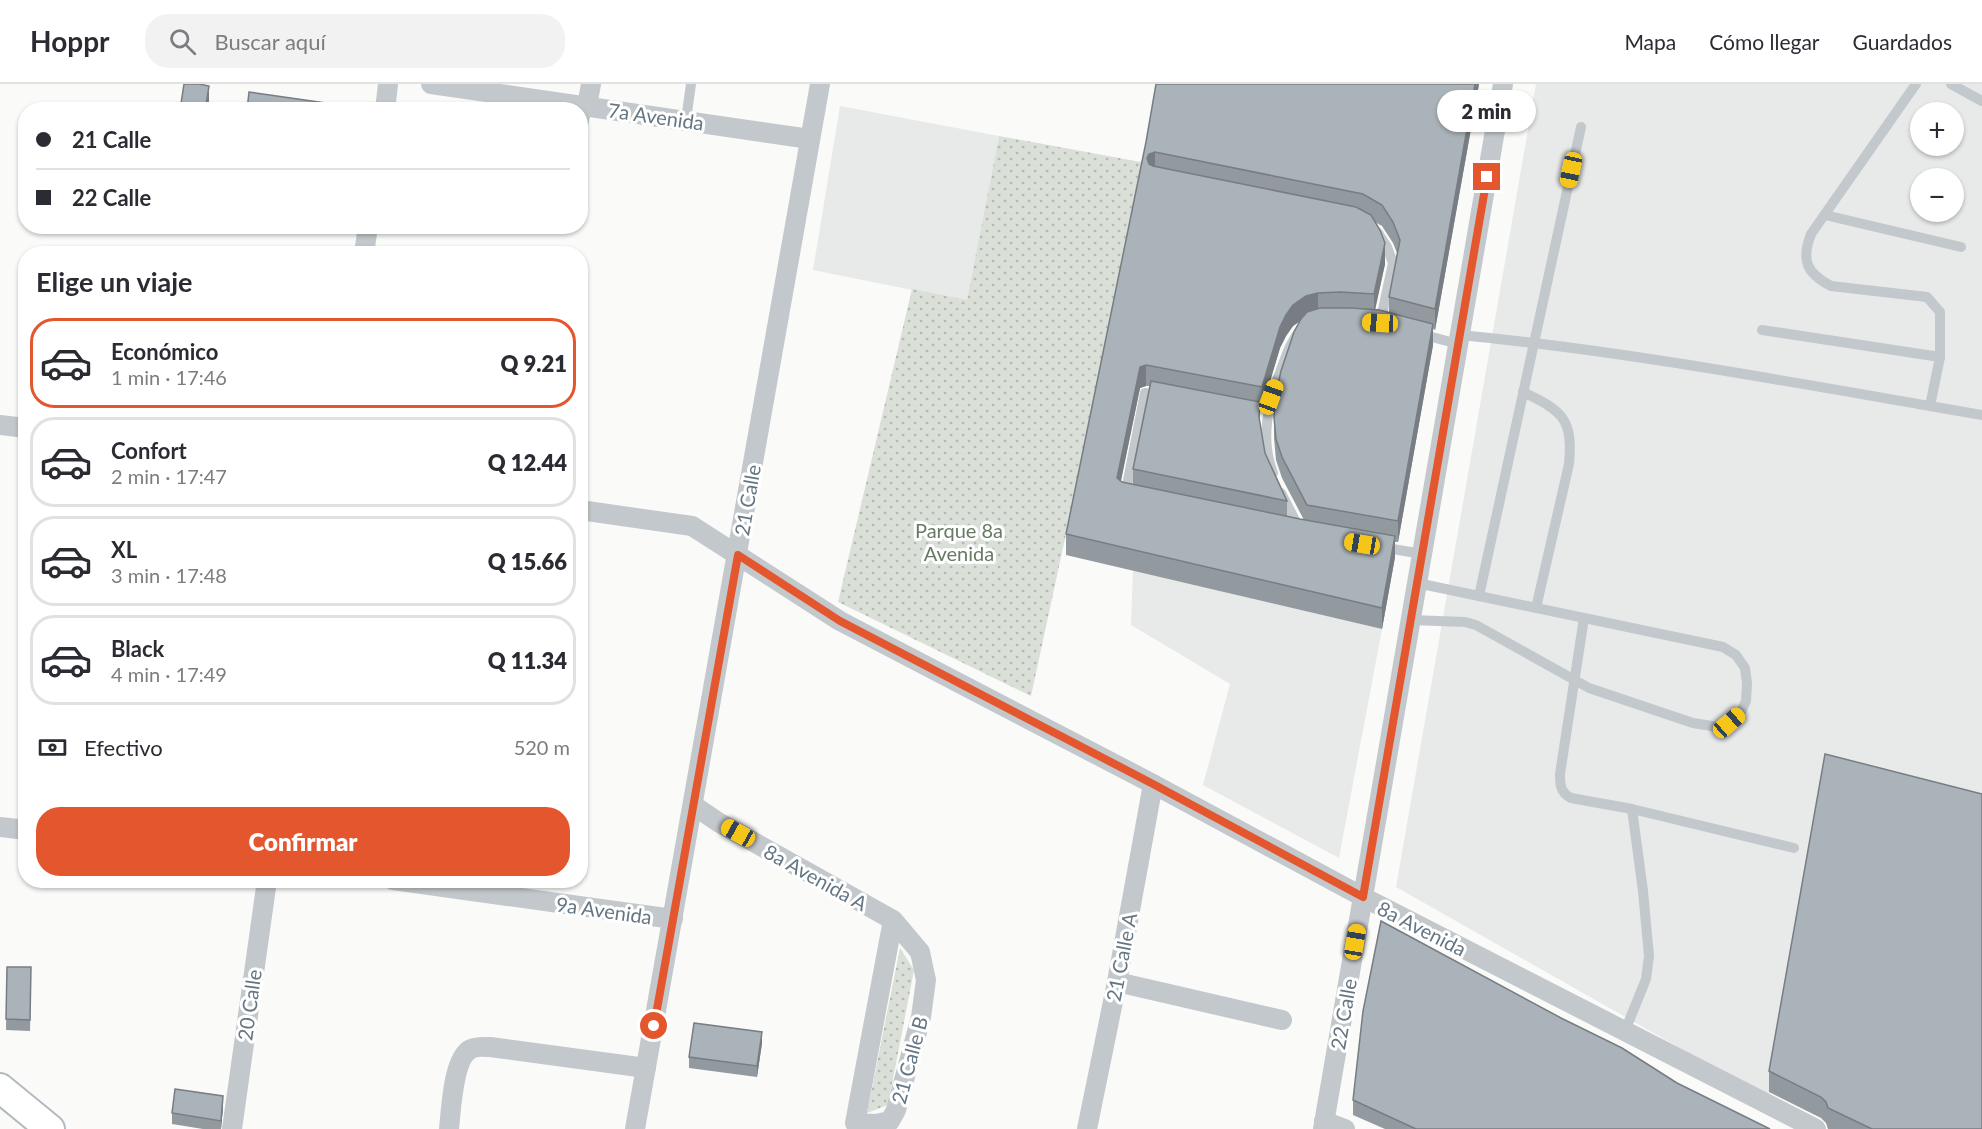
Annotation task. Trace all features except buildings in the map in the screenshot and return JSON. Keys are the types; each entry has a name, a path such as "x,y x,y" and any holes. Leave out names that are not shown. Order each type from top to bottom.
{"main road":[{"path":"0,1088 50,1129"}],"street":[{"path":"386,102 388,84"},
{"name":"7a Avenida","path":"431,84 559,102"},
{"path":"588,102 591,84"},
{"name":"21 Calle","path":"635,1129 820,84"},
{"name":"22 Calle","path":"1324,1125 1503,84"},
{"name":"7a Avenida","path":"588,106 810,139"},
{"path":"0,424 18,427"},
{"name":"8a Avenida","path":"588,511 692,526 840,621 1153,784 1363,897 1816,1129"},
{"name":"21 Calle A","path":"1087,1129 1117,982 1153,784"},
{"name":"8a Avenida A","path":"693,806 893,920 920,952 922,964"},
{"path":"0,827 18,830"},
{"name":"20 Calle","path":"232,1129 266,888"},
{"name":"9a Avenida","path":"450,888 673,919"},
{"name":"21 Calle B","path":"893,920 855,1123 876,1124 890,1121 896,1110 921,1017 926,980 922,964"},
{"path":"1117,982 1282,1020"},
{"path":"449,1129 452,1098 460,1059 471,1049 490,1047 646,1068"},
{"path":"1324,1125 1345,1129"}],"lane":[{"path":"686,120 691,84"},
{"path":"1916,84 1811,234 1805,250 1809,269 1817,279 1831,286 1927,297 1940,312 1940,357 1930,406"},
{"path":"1951,84 1982,101"},
{"path":"1479,596 1581,127"},
{"path":"1825,215 1961,247"},
{"path":"1367,225 1376,230 1387,247 1393,263 1380,324"},
{"path":"1302,533 1269,463 1263,416 1292,339 1304,326 1312,324"},
{"path":"1762,330 1940,357"},
{"path":"1412,331 1459,339 1534,342 1752,375 1982,415"},
{"path":"1523,392 1552,408 1562,418 1571,441 1569,464 1536,608"},
{"path":"1135,498 1124,496 1145,393 1167,397"},
{"path":"1368,545 1422,554"},
{"path":"1411,620 1465,622 1476,625 1589,688 1693,723 1718,727 1729,723 1740,714 1746,701 1748,683 1745,668 1736,655 1723,647 1417,583"},
{"path":"1584,618 1560,774 1561,790 1571,798 1632,809 1794,848"},
{"path":"1625,1031 1646,979 1648,956 1643,891 1632,809"}],"shaded area":[{"path":"1536,84 1982,84 1982,815 1825,776 1768,1098 1396,887"},
{"path":"840,106 999,136 967,301 813,270"},
{"path":"1133,570 1382,629 1339,858 1203,785 1230,684 1131,625"}],"green space":[{"name":"Parque 8a Avenida","path":"999,136 1146,163 1031,696 838,602 912,289 967,300"},
{"path":"900,948 914,970 888,1105 867,1113"}],"route":[{"path":"654,1026 738,555 840,621 1153,784 1363,897 1487,177"}]}
